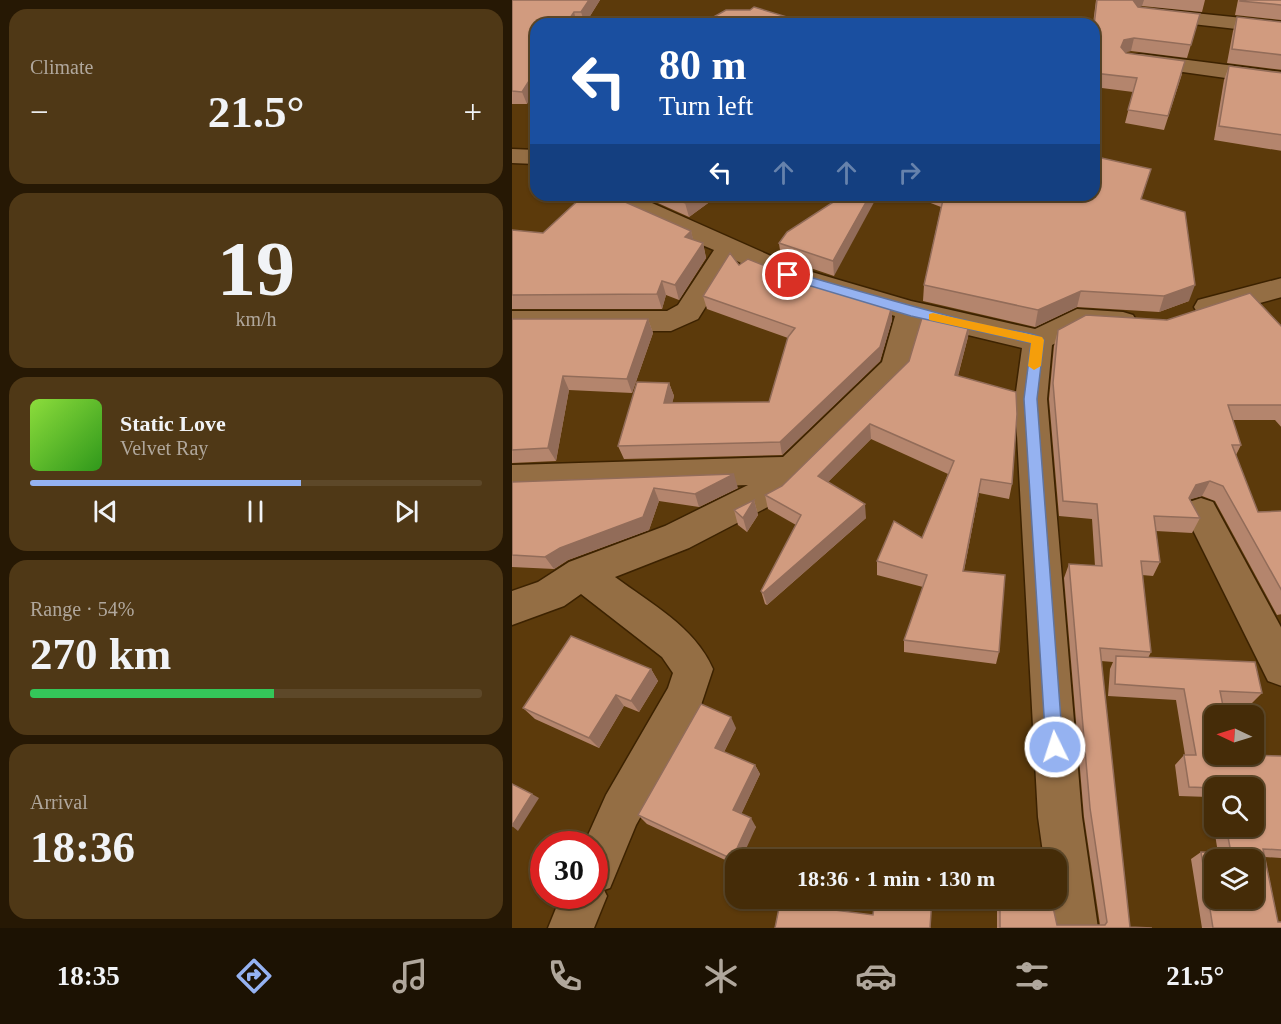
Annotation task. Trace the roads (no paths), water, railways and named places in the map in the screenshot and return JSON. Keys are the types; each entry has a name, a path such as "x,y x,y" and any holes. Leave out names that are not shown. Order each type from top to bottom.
{"street":[{"path":"1142,14 1282,28"},
{"path":"1131,59 1282,79"},
{"path":"512,156 530,157"},
{"path":"626,201 788,275 911,312 1009,335 1038,340 1077,319 1148,323"},
{"path":"512,321 671,321 688,312 730,247"},
{"path":"1181,316 1213,305 1279,292"},
{"path":"512,608 551,594 582,573 677,537 771,489 896,367 911,312"},
{"path":"1038,340 1031,399 1060,817 1075,928"},
{"path":"512,479 790,470"},
{"path":"1201,512 1282,668"},
{"path":"582,573 675,644 694,669 685,697 621,810 608,840"},
{"path":"570,928 578,909"}]}
